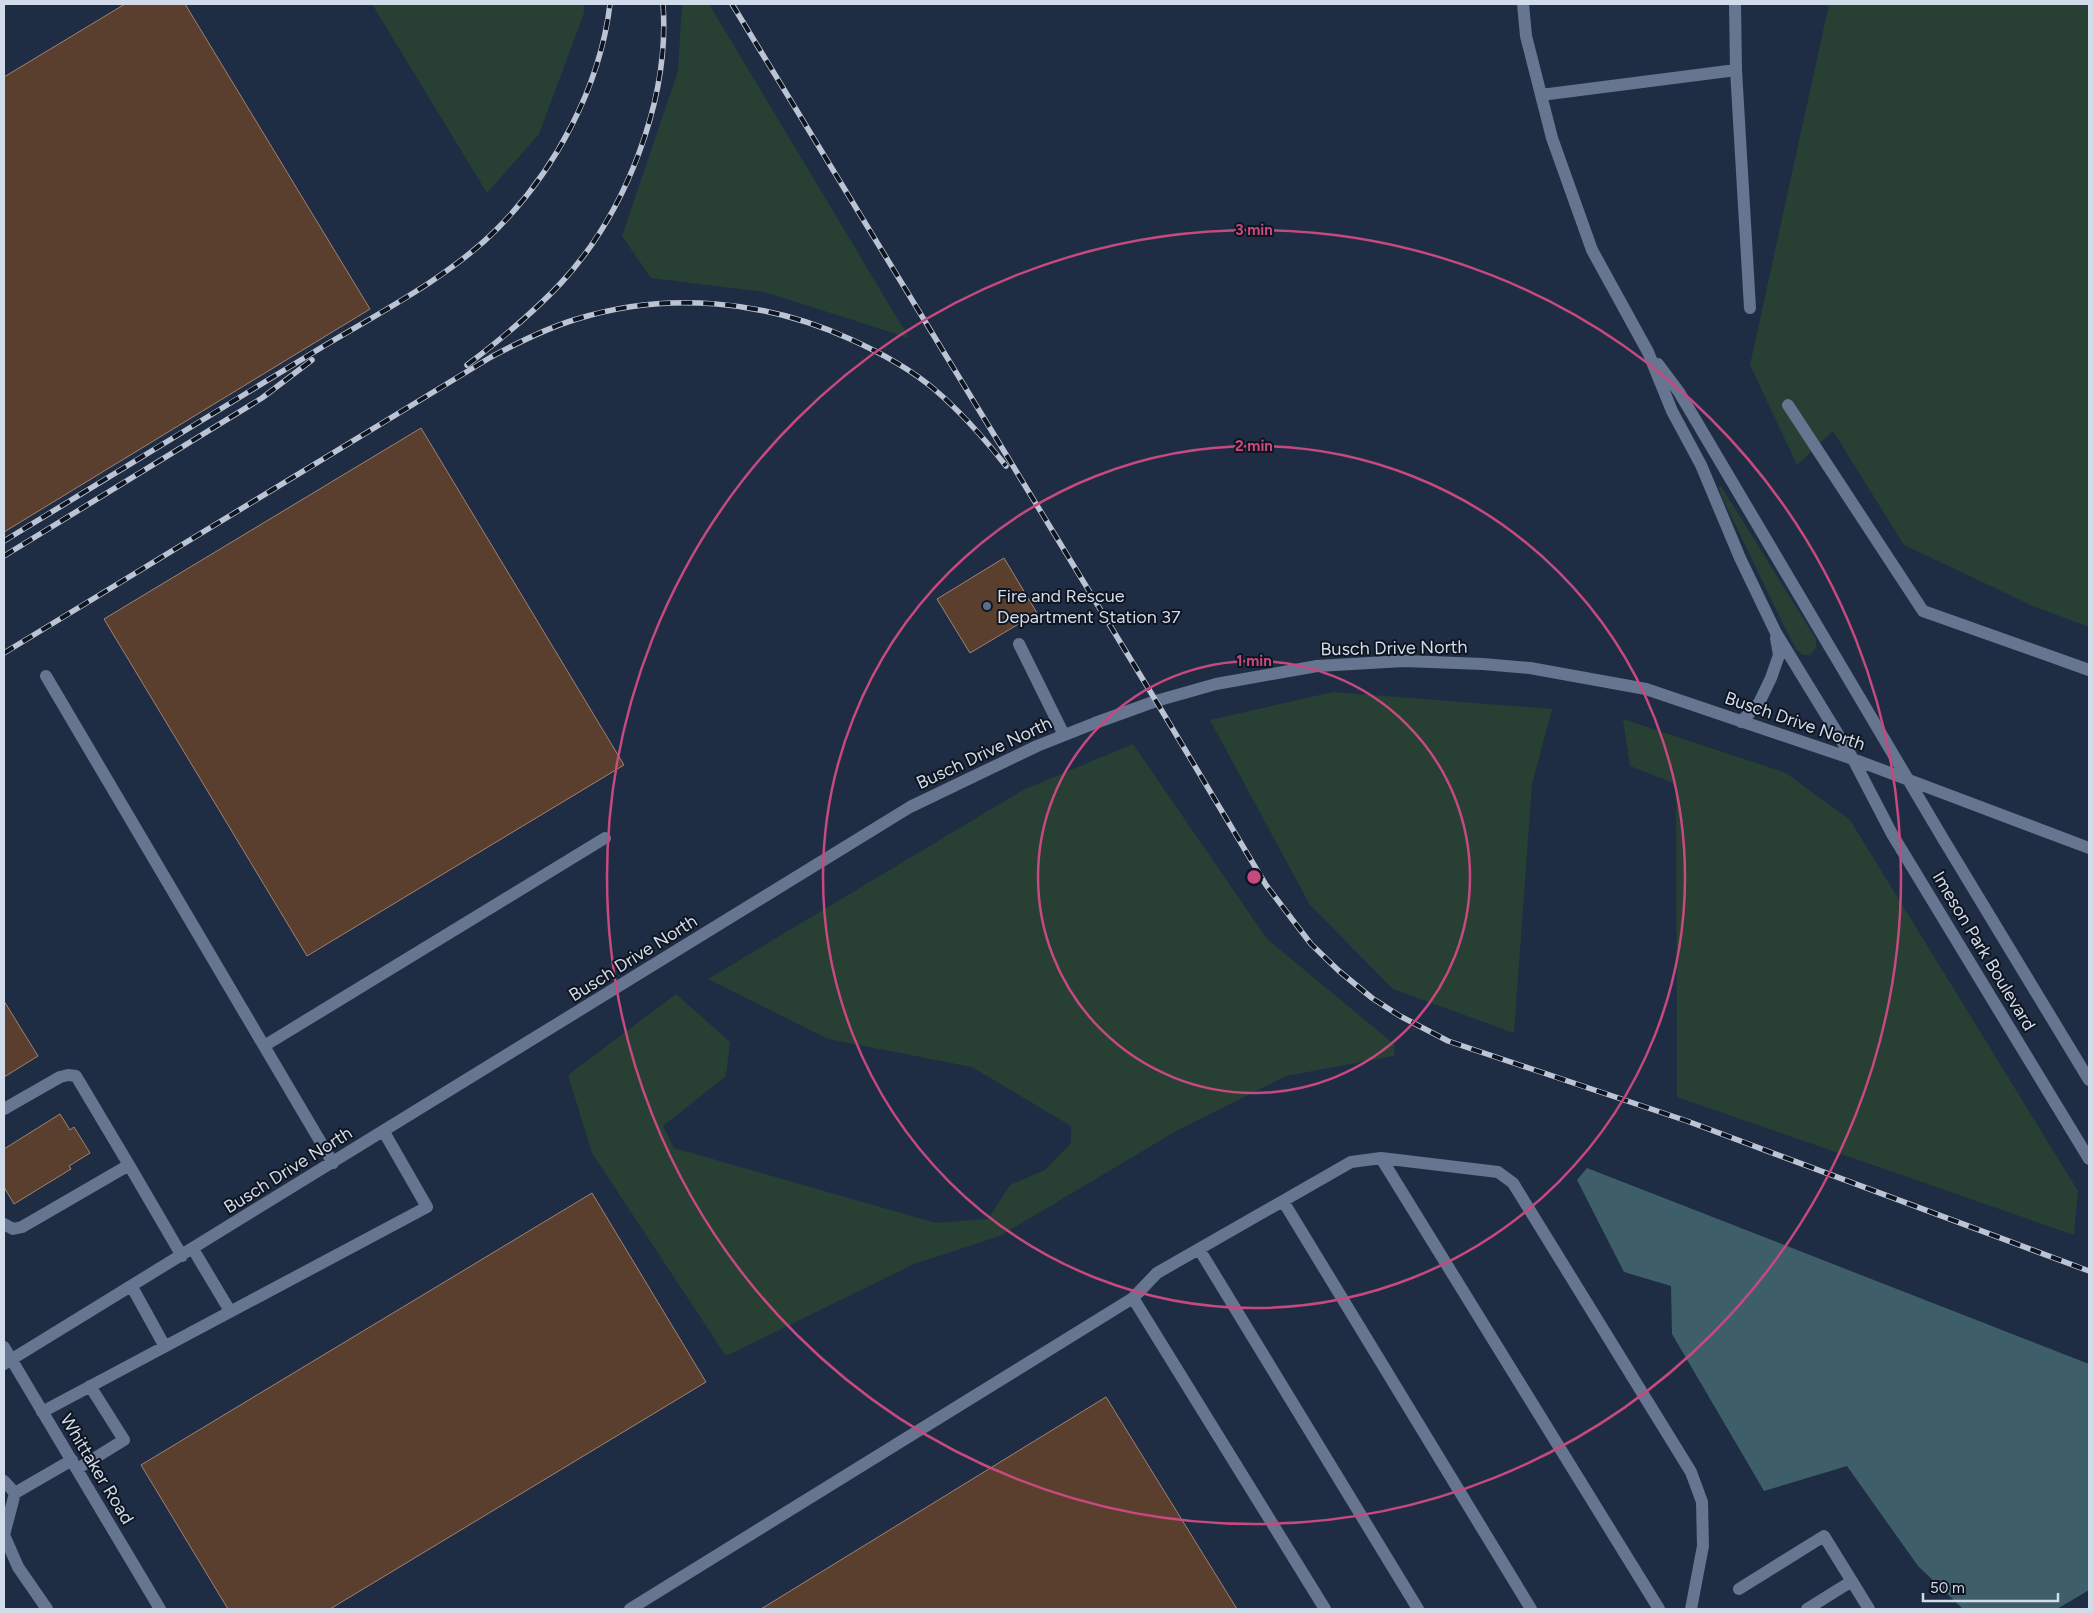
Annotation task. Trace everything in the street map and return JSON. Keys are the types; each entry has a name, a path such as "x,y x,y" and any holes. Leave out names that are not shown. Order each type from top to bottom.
{"street":[{"path":"1523,4 1526,36 1552,138 1592,250 1648,352"},
{"path":"1734,4 1750,308"},
{"path":"1541,95 1736,70"},
{"name":"Imeson Park Boulevard","path":"1648,352 1672,411 1701,465 1740,558 1776,633 1853,759 1892,834 2089,1159"},
{"name":"Imeson Park Boulevard","path":"1648,352 1679,392 1908,780 2089,1080"},
{"path":"1788,405 1923,611 2089,670"},
{"path":"1741,722 1759,703 1771,678 1778,655 1776,633"},
{"path":"1019,644 1064,735"},
{"name":"Busch Drive North","path":"8,1362 910,807 1064,735 1156,701 1216,684 1317,666 1404,662 1483,664 1530,668 1646,689 1853,759 2089,848"},
{"path":"46,676 333,1163"},
{"path":"264,1046 605,838"},
{"path":"4,1109 60,1077 76,1076 129,1165 230,1311"},
{"path":"42,1412 164,1345 427,1206 384,1132"},
{"path":"1381,1158 1659,1609"},
{"path":"630,1609 1133,1298 1157,1273 1351,1162 1381,1158 1498,1172 1513,1183 1691,1472 1702,1502 1703,1546 1692,1609"},
{"path":"4,1224 13,1229 22,1227 129,1165"},
{"path":"1283,1201 1531,1609"},
{"path":"1199,1249 1418,1609"},
{"path":"132,1287 164,1345"},
{"path":"1133,1298 1325,1609"},
{"name":"Whittaker Road","path":"4,1347 8,1362 42,1412 160,1609"},
{"path":"47,1609 18,1566 4,1535 15,1494 124,1440 90,1386"},
{"path":"4,1481 15,1494"},
{"path":"1739,1590 1824,1536 1869,1609"},
{"path":"1807,1609 1852,1581"}],"green space":[{"path":"372,4 584,4 584,13 539,134 487,193"},
{"path":"682,4 709,4 909,338 765,292 651,278 622,236 678,71"},
{"path":"1829,4 2089,4 2089,627 2033,606 1904,545 1833,431 1797,465 1750,365"},
{"path":"1721,486 1816,639 1816,648 1810,655 1803,655 1796,649 1721,495 1719,488"},
{"path":"1333,692 1552,709 1532,784 1514,1033 1393,989 1310,905 1210,720"},
{"path":"1623,719 1786,773 1850,820 2078,1191 2074,1235 1677,1097 1676,784 1630,766"},
{"path":"1133,744 1267,939 1395,1045 1394,1056 1286,1076 1176,1131 1000,1236 914,1264 726,1356 592,1153 568,1075 676,994 730,1042 726,1076 663,1126 674,1148 936,1223 988,1219 1010,1185 1045,1170 1071,1143 1071,1126 972,1067 828,1039 708,979 1023,790"}],"water":[{"path":"1587,1168 2089,1364 2089,1590 2057,1609 1963,1609 1918,1566 1847,1466 1764,1491 1672,1334 1671,1286 1624,1272 1577,1180"}],"building":[{"path":"125,4 185,4 370,309 4,532 4,77"},
{"path":"421,428 624,765 307,956 104,619"},
{"name":"Fire and Rescue Department Station 37","path":"1004,558 1037,613 970,653 937,599"},
{"path":"4,1001 38,1056 4,1077"},
{"path":"60,1114 70,1130 74,1127 90,1153 69,1166 71,1169 14,1204 4,1187 4,1149"},
{"path":"592,1193 706,1382 330,1609 228,1609 141,1465"},
{"path":"1106,1397 1237,1609 761,1609"}],"railway":[{"path":"4,541 409,296 477,248 517,207 537,181 571,126 596,66 605,35 610,4"},
{"path":"467,365 516,326 561,283 584,255 624,189 639,153 651,116 659,78 663,40 663,4"},
{"path":"732,4 1266,885 1311,944 1339,971 1372,998 1400,1016 1448,1041 1687,1121 2089,1271"},
{"path":"4,653 491,357 555,327 611,310 680,303 750,308 784,315 850,339 894,361 924,381 963,416 1006,466"},
{"path":"4,556 262,398 312,360"}],"place":[{"name":"Fire and Rescue Department Station 37","path":"987,606"}]}
